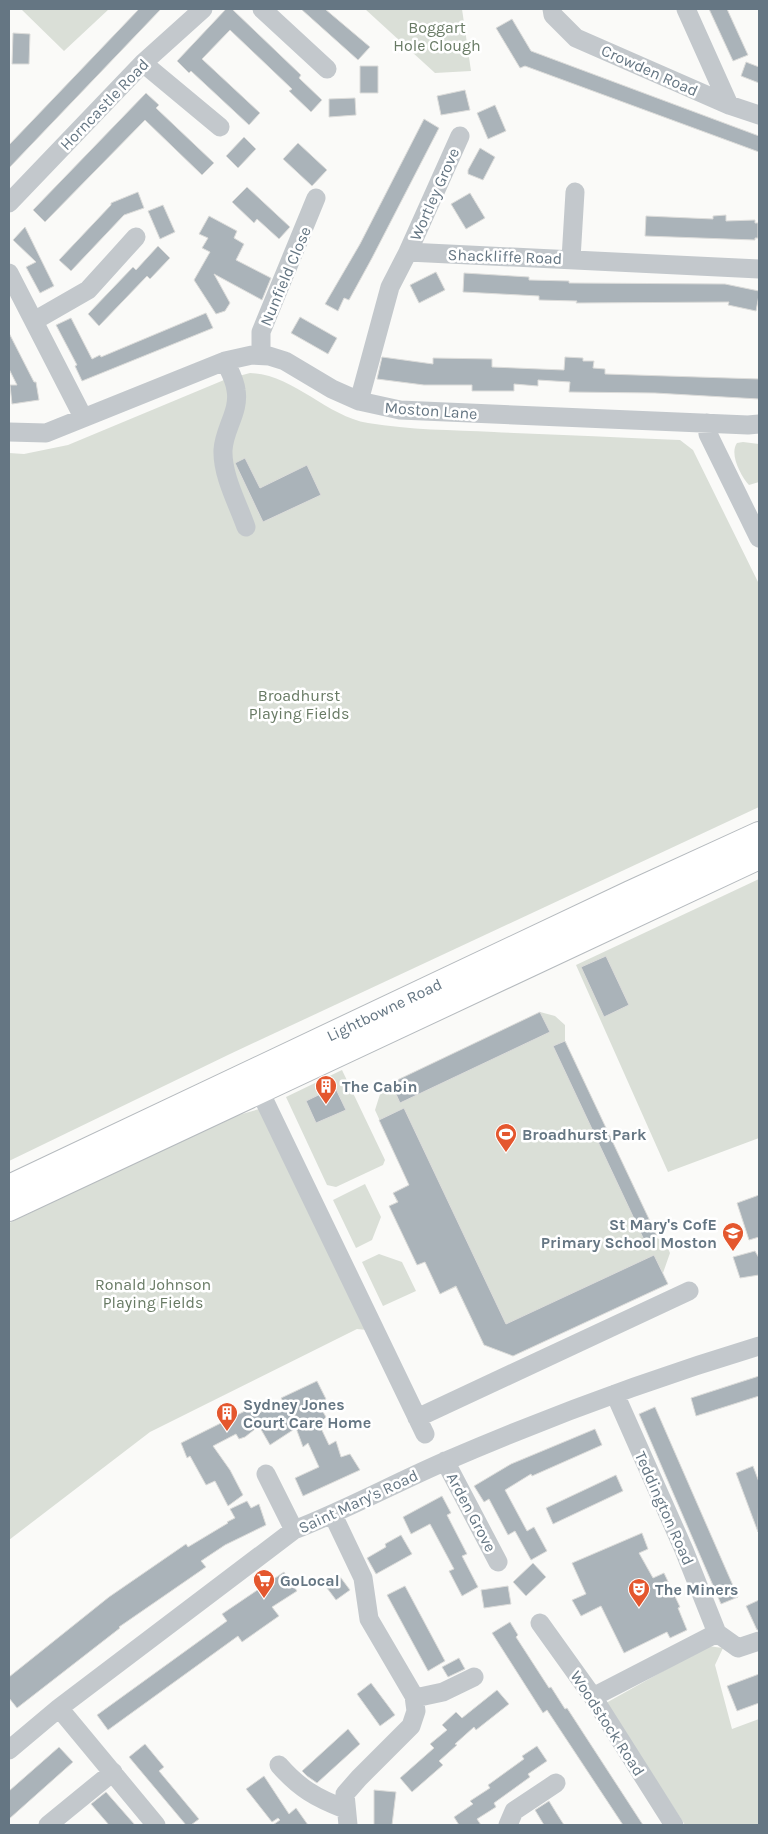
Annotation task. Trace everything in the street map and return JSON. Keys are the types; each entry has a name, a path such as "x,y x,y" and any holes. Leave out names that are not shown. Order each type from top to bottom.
{"main road":[{"name":"Lightbowne Road","path":"9,1210 255,1082 630,893 759,834"},
{"name":"Lightbowne Road","path":"9,1187 255,1082 759,857"}],"street":[{"name":"Horncastle Road","path":"9,203 143,63 203,9"},
{"path":"262,9 327,69"},
{"name":"Crowden Road","path":"552,9 553,14 576,38 729,104 759,114"},
{"path":"686,9 729,104"},
{"path":"143,63 220,127"},
{"name":"Wortley Grove","path":"408,252 460,136"},
{"path":"572,259 576,192"},
{"name":"Nunfield Close","path":"261,355 261,332 316,198"},
{"path":"34,322 88,290 136,237"},
{"path":"358,400 390,287 408,252"},
{"name":"Shackliffe Road","path":"408,252 759,268"},
{"path":"9,273 83,417"},
{"name":"Moston Lane","path":"9,432 46,433 225,361 261,355 285,362 332,389 358,400 400,410 759,424"},
{"path":"225,361 236,390 236,404 224,440 223,452 226,470 246,527"},
{"path":"707,423 708,434 758,532"},
{"path":"255,1082 421,1426 689,1291"},
{"name":"Saint Mary's Road","path":"9,1750 59,1708 294,1530 333,1515 362,1499 445,1461 615,1394 759,1346"},
{"name":"Teddington Road","path":"615,1394 684,1550 717,1633"},
{"name":"Arden Grove","path":"445,1461 498,1562"},
{"path":"266,1474 294,1530"},
{"path":"333,1515 363,1578 369,1619 415,1698 416,1711 411,1726 345,1794 346,1817"},
{"name":"Woodstock Road","path":"540,1623 593,1697 674,1825"},
{"path":"593,1697 717,1633 738,1648 759,1641"},
{"path":"415,1698 443,1692 474,1677"},
{"path":"59,1708 156,1825"},
{"path":"279,1765 294,1783 346,1817"},
{"path":"48,1825 112,1772"},
{"path":"508,1825 514,1811 556,1783"}],"green space":[{"path":"21,9 109,9 64,51"},
{"name":"Boggart Hole Clough","path":"365,9 462,9 471,71 435,73"},
{"name":"Broadhurst Playing Fields","path":"250,373 266,375 281,380 338,412 368,423 431,429 680,440 693,450 759,584 759,807 230,1054 9,1161 9,453 24,454 68,445 224,380"},
{"path":"737,443 759,444 759,482 749,485 740,471 734,453"},
{"path":"759,879 759,1138 668,1172 576,965"},
{"name":"Broadhurst Park","path":"540,1012 555,1016 565,1025 565,1041 657,1236 655,1237 665,1242 670,1253 663,1273 513,1356 484,1345 456,1287 440,1294 425,1262 417,1265 389,1206 397,1202 393,1193 409,1185 375,1110 382,1088"},
{"path":"342,1070 385,1160 383,1165 336,1187 327,1185 286,1097"},
{"name":"Ronald Johnson Playing Fields","path":"259,1109 367,1330 357,1329 150,1432 9,1540 9,1223 225,1119"},
{"path":"365,1184 381,1217 372,1240 356,1248 333,1200"},
{"path":"379,1254 402,1262 416,1291 383,1306 362,1262"},
{"path":"708,1646 723,1648 715,1665 732,1729 759,1719 759,1825 685,1825 606,1703"}],"building":[{"path":"139,9 161,9 9,168 9,145"},
{"path":"226,9 232,9 301,75 299,78 322,100 311,112 289,91 292,89 230,30 202,59 260,113 249,125 191,71 189,73 177,61"},
{"path":"301,9 325,9 370,47 358,60"},
{"path":"709,9 727,9 748,55 733,61"},
{"path":"512,19 531,51 759,136 759,152 525,66 520,68 496,28"},
{"path":"13,33 30,34 29,64 12,64"},
{"path":"746,62 759,67 759,83 741,76"},
{"path":"360,66 378,66 378,93 360,93"},
{"path":"465,90 470,110 441,115 437,96"},
{"path":"146,93 159,105 156,108 214,163 202,175 145,120 45,222 33,210"},
{"path":"355,98 356,115 329,117 329,99"},
{"path":"495,105 506,131 488,139 477,113"},
{"path":"424,119 439,128 349,300 344,298 338,311 325,304 360,244"},
{"path":"244,137 256,149 238,168 226,156"},
{"path":"298,143 327,170 312,186 283,159"},
{"path":"480,148 495,157 483,180 468,174 468,170"},
{"path":"247,187 290,227 279,239 257,219 254,223 232,202"},
{"path":"138,192 144,208 124,215 71,271 59,260 111,203"},
{"path":"470,193 485,218 466,229 451,204"},
{"path":"163,205 175,232 160,239 148,211"},
{"path":"726,215 726,221 755,220 755,223 758,223 758,238 755,238 755,240 645,236 646,216 713,219 713,216"},
{"path":"209,216 237,231 234,238 244,244 236,260 271,278 262,300 214,274 230,303 225,311 216,314 194,280 210,252 202,248 208,238 199,234"},
{"path":"25,227 54,286 40,293 26,267 36,262 13,240"},
{"path":"158,246 170,258 150,279 147,276 99,326 88,314 133,267 136,270"},
{"path":"436,272 445,290 419,303 410,285"},
{"path":"464,273 529,277 529,280 569,281 569,283 725,284 759,291 759,295 756,311 728,305 729,302 576,303 577,301 539,300 539,296 463,292"},
{"path":"206,313 213,328 82,381 75,366 77,365 56,325 71,318 92,359 100,355 101,357"},
{"path":"300,317 337,338 328,354 291,333"},
{"path":"9,333 34,382 36,382 39,400 12,404 10,385 17,385 9,369"},
{"path":"382,357 433,364 433,358 492,359 492,367 564,370 565,357 583,358 583,361 594,361 593,368 605,369 605,374 759,379 759,399 655,393 569,392 570,382 538,380 538,386 514,384 514,391 472,391 472,385 424,385 377,379"},
{"path":"245,458 260,488 307,465 321,495 263,522 235,463"},
{"path":"606,956 629,1005 604,1017 581,967"},
{"path":"540,1012 550,1032 400,1103 391,1083"},
{"path":"565,1041 657,1236 645,1242 553,1046"},
{"name":"The Cabin","path":"335,1087 346,1110 316,1123 306,1101"},
{"path":"404,1108 506,1324 654,1255 668,1284 513,1356 484,1345 456,1286 440,1294 425,1262 417,1265 389,1206 398,1202 393,1193 409,1185 379,1120"},
{"path":"759,1195 759,1237 749,1240 737,1203"},
{"path":"755,1251 759,1258 759,1275 740,1278 733,1257"},
{"path":"759,1376 759,1396 696,1416 691,1398"},
{"path":"317,1381 326,1399 319,1405 326,1417 319,1424 329,1445 336,1441 341,1457 350,1454 360,1470 303,1496 295,1478 319,1467 308,1443 303,1447 296,1428 270,1445 259,1426 245,1437 239,1439 236,1434 213,1446 230,1470 243,1495 228,1506 215,1481 206,1485 190,1456 187,1458 181,1443 255,1406 259,1413 283,1401 281,1398"},
{"path":"655,1407 738,1597 721,1604 639,1414"},
{"path":"595,1429 602,1445 532,1476 531,1474 505,1490 527,1531 534,1527 547,1551 531,1560 515,1531 508,1535 489,1499 484,1502 474,1486 511,1464"},
{"path":"753,1466 759,1482 758,1532 736,1473"},
{"path":"616,1475 623,1491 553,1524 546,1508"},
{"path":"442,1496 451,1513 447,1515 467,1554 462,1556 478,1587 462,1596 449,1571 454,1569 430,1524 411,1534 403,1517"},
{"path":"247,1501 251,1508 259,1504 266,1525 225,1545 201,1561 206,1567 119,1627 17,1708 9,1698 9,1677 109,1597 186,1544 188,1547 235,1518 230,1509"},
{"name":"The Miners","path":"642,1533 648,1549 639,1553 653,1578 664,1573 680,1607 678,1608 687,1630 670,1638 667,1632 624,1653 601,1606 581,1616 572,1600 586,1594 572,1563"},
{"path":"401,1535 412,1554 376,1574 367,1558 386,1547 385,1544"},
{"path":"533,1563 546,1577 526,1596 513,1582"},
{"path":"284,1572 297,1591 272,1607 279,1616 242,1642 238,1636 108,1730 97,1715 227,1621 222,1614"},
{"path":"338,1574 350,1590 336,1600 324,1584"},
{"path":"405,1586 445,1661 428,1671 387,1595"},
{"path":"508,1586 511,1604 484,1608 481,1590"},
{"path":"759,1600 759,1630 757,1630 746,1606"},
{"path":"510,1622 518,1635 516,1637 549,1688 551,1687 565,1709 567,1708 643,1825 623,1825 547,1710 543,1713 492,1633"},
{"path":"459,1658 465,1669 448,1677 442,1667"},
{"path":"759,1674 759,1703 737,1711 727,1686"},
{"path":"371,1683 395,1715 380,1726 357,1694"},
{"path":"497,1690 509,1704 476,1730 474,1727 455,1744 457,1745 439,1761 443,1765 412,1792 400,1778 434,1748 430,1744 447,1730 442,1725 456,1712 462,1718"},
{"path":"348,1729 360,1744 317,1783 307,1776 302,1771"},
{"path":"145,1744 164,1767 159,1771 199,1819 191,1825 186,1825 129,1757"},
{"path":"537,1746 547,1761 528,1774 530,1777 494,1803 496,1807 477,1819 481,1825 459,1825 454,1817 473,1804 470,1801 490,1788 488,1785 524,1759 522,1756"},
{"path":"59,1747 73,1762 9,1819 9,1791"},
{"path":"264,1776 289,1814 296,1808 308,1825 273,1825 280,1820 278,1818 272,1822 246,1789"},
{"path":"374,1790 396,1792 392,1825 374,1825"},
{"path":"106,1792 135,1825 109,1825 91,1804"},
{"path":"549,1801 564,1825 544,1825 535,1810"}],"place":[{"name":"The Cabin","path":"326,1105"},
{"name":"Broadhurst Park","path":"506,1153"},
{"name":"St Mary's CofE Primary School Moston","path":"733,1252"},
{"name":"Sydney Jones Court Care Home","path":"227,1432"},
{"name":"GoLocal","path":"264,1599"},
{"name":"The Miners","path":"639,1608"}]}
